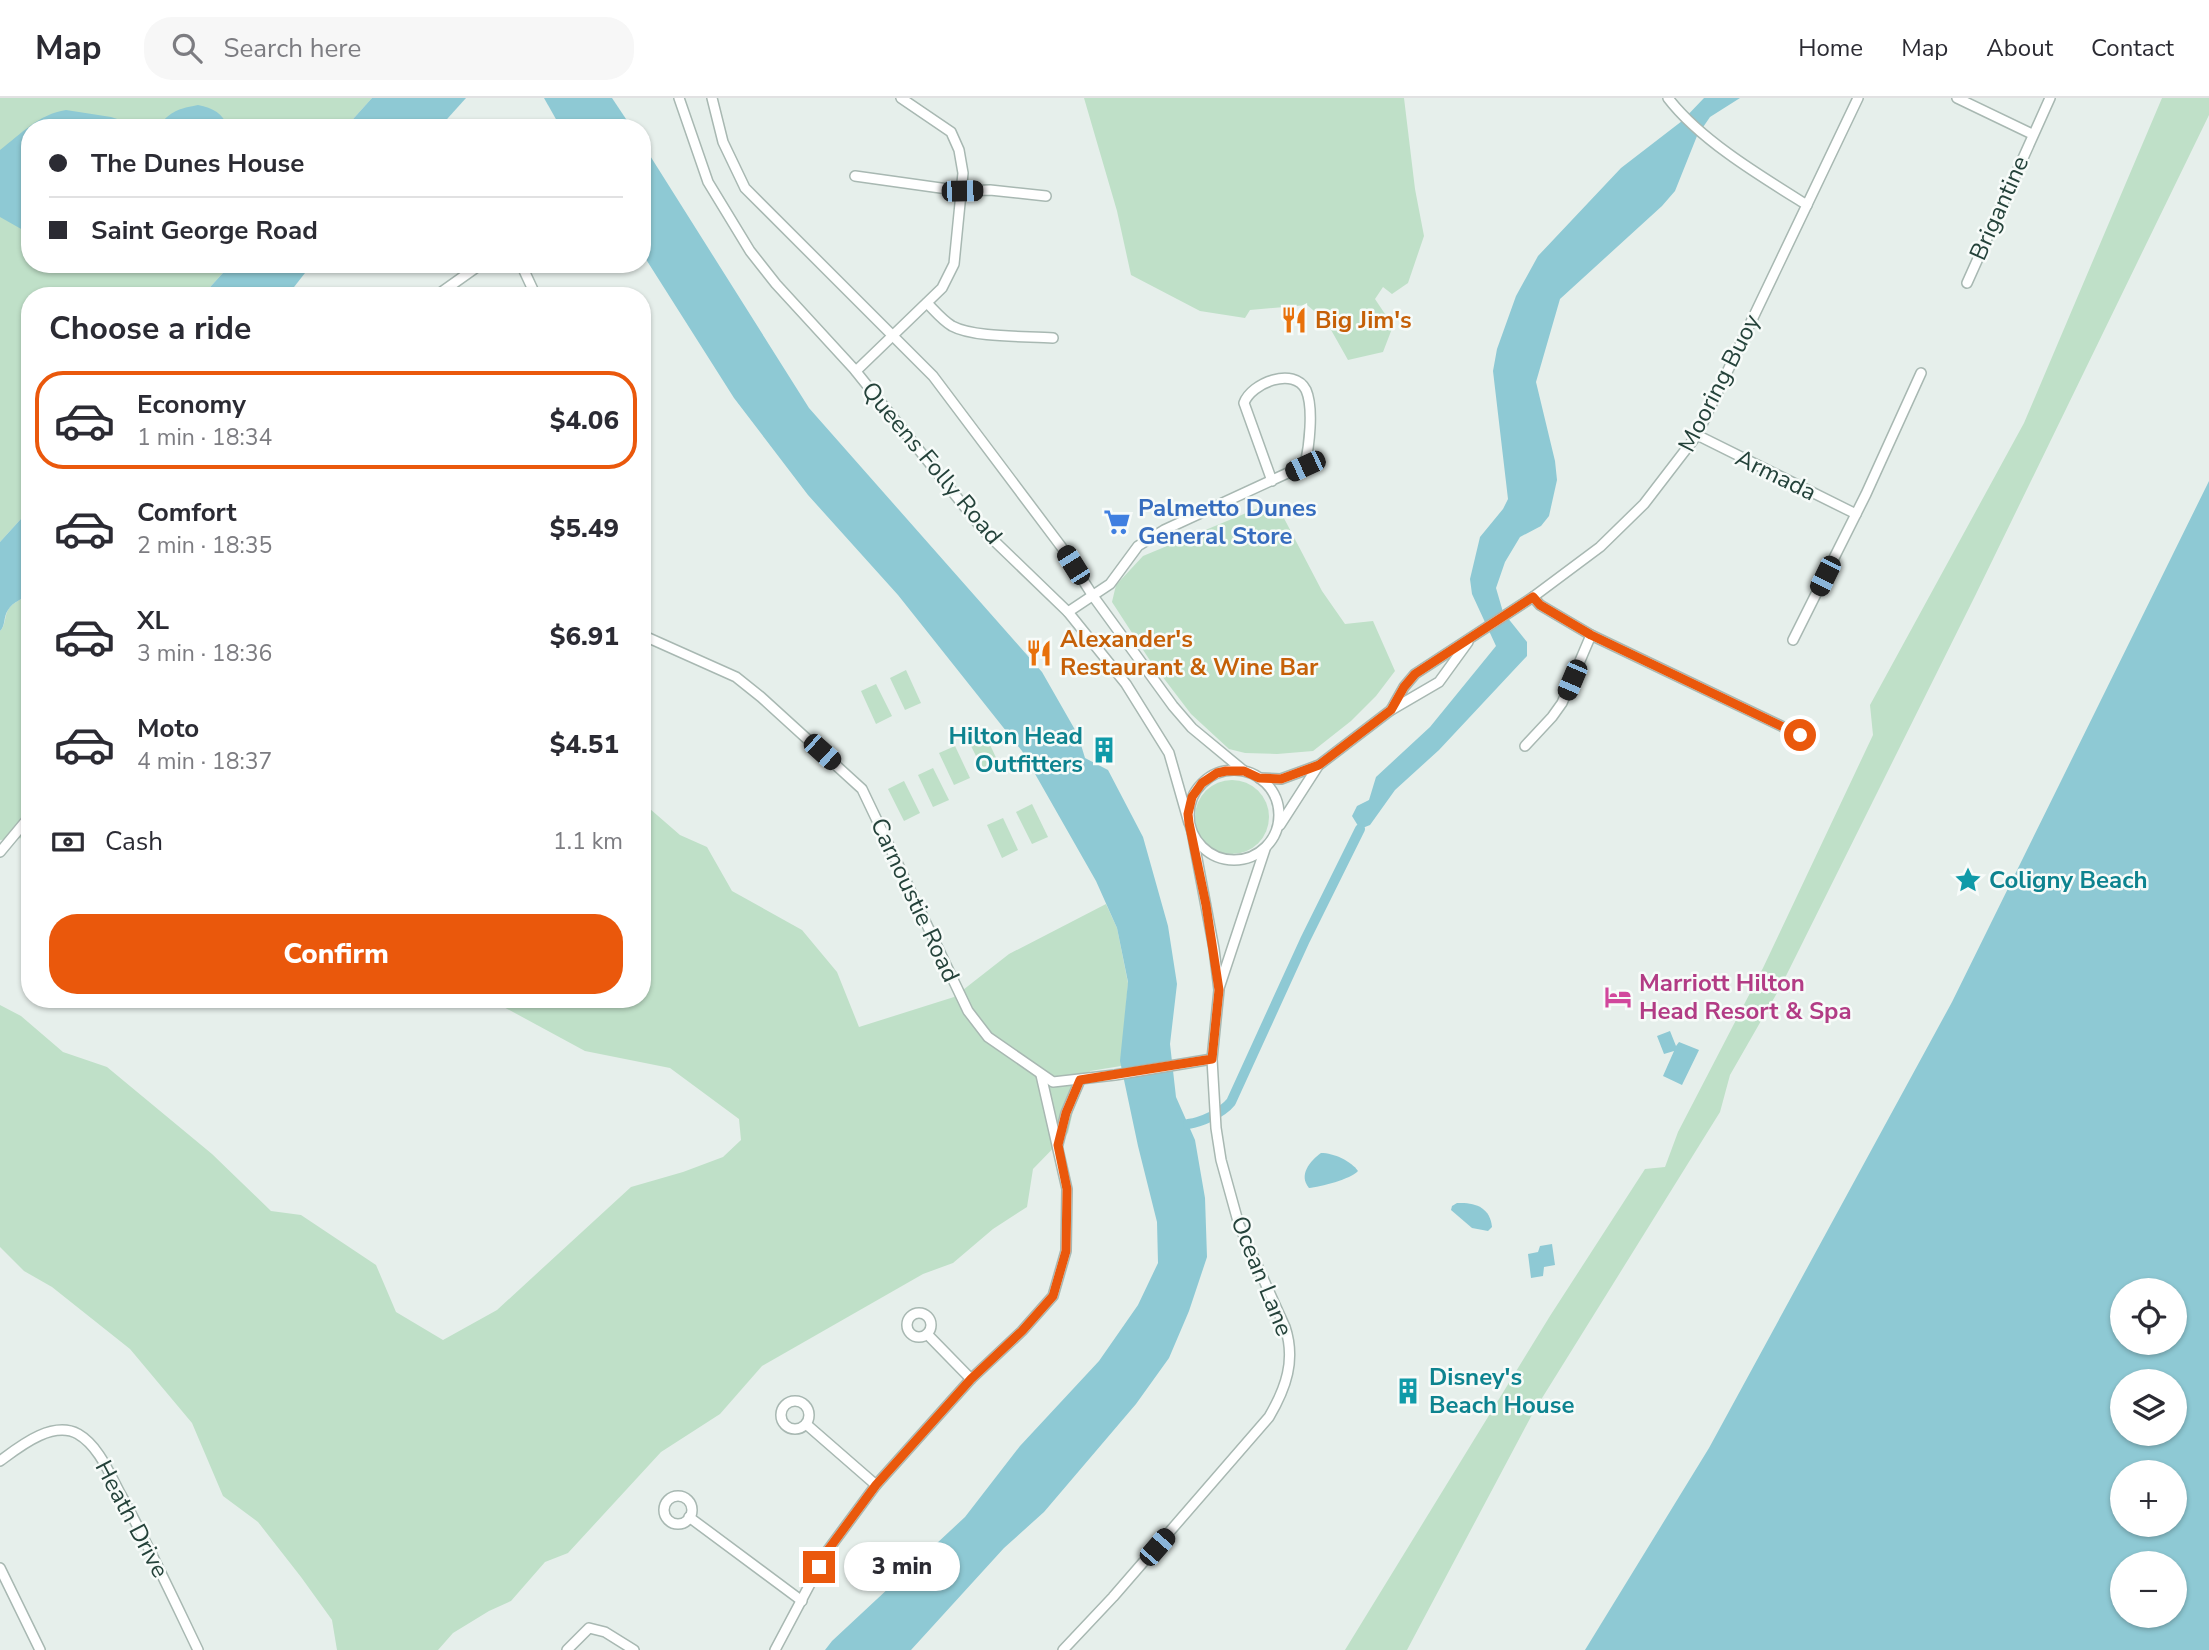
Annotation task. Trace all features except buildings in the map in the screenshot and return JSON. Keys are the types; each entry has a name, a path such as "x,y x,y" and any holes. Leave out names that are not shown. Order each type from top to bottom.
{"street":[{"name":"Queens Folly Road","path":"679,98 708,182 744,241 776,284 856,371 984,531 1068,612 1126,684 1157,731 1173,766 1191,828"},
{"name":"Queens Folly Road","path":"712,98 723,142 745,188 933,376 1063,549 1093,596 1183,718 1244,771"},
{"path":"856,371 890,335 942,288 954,264 964,173 959,150 951,132 901,98"},
{"path":"1668,98 1680,113 1707,136 1759,176 1807,205"},
{"name":"Mooring Buoy","path":"1391,710 1415,674 1436,658 1513,611 1600,547 1644,504 1697,435 1858,98"},
{"name":"Brigantine","path":"1957,98 2032,134"},
{"name":"Brigantine","path":"1967,283 2050,98"},
{"path":"855,176 962,191 990,190 1046,197"},
{"path":"449,287 468,273"},
{"path":"927,303 943,320 960,329 1053,338"},
{"path":"1793,640 1856,514 1921,373"},
{"path":"1068,612 1110,584 1138,546 1164,530 1272,481 1305,466 1311,441 1306,390 1297,381 1287,378 1258,385 1247,394 1244,403 1272,481"},
{"name":"Armada","path":"1697,435 1856,514"},
{"path":"1533,597 1540,605 1591,635 1800,735"},
{"path":"1525,746 1562,703 1591,635"},
{"name":"Mooring Buoy","path":"1259,778 1281,779 1319,765 1391,710 1439,682 1474,636"},
{"name":"Carnoustie Road","path":"651,639 736,677 862,789 968,1012 988,1037 1053,1082 1212,1059"},
{"name":"Mooring Buoy","path":"1275,833 1319,765"},
{"path":"1244,771 1259,778 1271,790 1276,800 1279,822 1266,846 1247,858 1224,859 1204,849 1191,828 1188,814 1192,797 1202,783 1217,773 1244,771"},
{"path":"0,852 21,827"},
{"name":"Ocean Lane","path":"1063,1650 1138,1570 1269,1417 1280,1398 1290,1365 1290,1342 1239,1225 1223,1170 1216,1128 1212,1059 1219,990 1191,828"},
{"name":"Ocean Lane","path":"1219,990 1266,846"},
{"path":"775,1650 828,1550 876,1485 971,1379 1022,1331 1053,1296 1066,1251 1067,1189 1041,1075"},
{"path":"1058,1145 1066,1113 1080,1080"},
{"path":"927,1334 971,1379"},
{"path":"806,1424 876,1485"},
{"name":"Heath Drive","path":"0,1461 39,1435 63,1430 78,1434 104,1464 153,1554 198,1650"},
{"path":"690,1517 802,1601"},
{"path":"0,1568 40,1650"},
{"path":"567,1650 589,1628 605,1632 634,1650"}],"green space":[{"path":"0,98 372,98 353,119 21,119 21,273 223,273 210,287 21,287 21,519 0,542"},
{"path":"1084,98 1404,98 1415,189 1424,236 1408,283 1392,294 1383,287 1375,299 1393,326 1383,352 1348,360 1326,321 1307,305 1250,310 1245,318 1200,311 1131,275 1117,211"},
{"path":"2162,98 2209,98 2209,115 1976,594 1781,986 1730,1075 1720,1112 1534,1411 1407,1650 1345,1650 1550,1316 1645,1169 1665,1167 1678,1132 1763,968 1873,735 1870,705 2024,423"},
{"path":"1275,501 1322,591 1345,624 1373,621 1395,671 1376,696 1351,721 1313,751 1245,753 1229,749 1191,714 1149,659 1112,602 1116,585 1143,556"},
{"path":"21,599 21,838 0,840 0,631 10,607"},
{"path":"906,670 921,703 905,710 890,678"},
{"path":"876,684 892,716 876,724 861,691"},
{"path":"984,732 999,764 984,772 968,740"},
{"path":"955,746 970,778 954,785 939,753"},
{"path":"933,768 949,800 933,807 918,775"},
{"path":"1232,780 1253,786 1263,796 1269,817 1263,838 1253,848 1232,854 1211,848 1201,838 1195,817 1201,796 1211,786"},
{"path":"904,781 920,813 904,821 888,789"},
{"path":"1032,804 1048,837 1032,844 1016,812"},
{"path":"651,810 680,835 707,847 732,891 802,930 837,972 859,1027 954,997 1009,954 1106,904 1117,928 1128,983 1121,1066 1090,1071 1073,1111 1068,1133 1033,1169 1027,1207 993,1229 953,1263 923,1274 762,1366 720,1414 661,1452 568,1553 545,1562 511,1601 453,1633 438,1650 337,1650 332,1620 301,1577 258,1522 223,1496 192,1423 130,1349 52,1287 24,1271 0,1247 0,1005 21,1016 63,1052 107,1067 212,1154 271,1211 301,1215 376,1265 396,1312 443,1340 497,1310 631,1187 723,1157 741,1140 739,1119 670,1068 585,1051 506,1008 651,1008"},
{"path":"1003,818 1018,850 1002,858 987,825"}],"water":[{"path":"372,98 466,98 447,119 353,119"},
{"path":"544,98 612,98 626,119 556,119"},
{"path":"1704,98 1740,98 1710,117 1697,136 1675,191 1662,206 1560,299 1536,382 1557,480 1549,516 1541,526 1520,537 1505,562 1496,588 1503,612 1527,642 1527,656 1439,750 1395,790 1370,825 1360,829 1352,816 1357,806 1369,800 1376,777 1430,727 1496,646 1472,594 1470,579 1480,537 1508,499 1493,371 1497,349 1516,296 1538,256 1621,168 1682,121"},
{"path":"198,105 217,112 224,119 166,119 183,108"},
{"path":"66,110 117,119 41,119"},
{"path":"21,133 21,229 0,217 0,150"},
{"path":"651,157 809,408 1042,672 1078,735 1085,758 1108,770 1143,837 1168,926 1177,984 1170,1044 1176,1097 1195,1140 1205,1198 1207,1257 1189,1311 1169,1358 1136,1404 1044,1512 1004,1548 911,1650 825,1650 965,1517 1020,1446 1099,1361 1138,1305 1158,1263 1157,1222 1120,1061 1128,982 1117,928 1096,881 1022,751 898,595 808,495 734,398 651,267"},
{"path":"223,273 305,273 294,287 210,287"},
{"path":"2209,481 2209,1650 1585,1650 1709,1448 1952,1002"},
{"path":"21,519 21,599 6,613 0,631 0,542"},
{"path":"1670,1031 1676,1046 1679,1042 1699,1050 1682,1085 1663,1076 1674,1051 1664,1054 1657,1036"},
{"path":"1321,1153 1342,1158 1358,1171 1342,1180 1309,1188 1305,1173 1309,1164"},
{"path":"1457,1203 1470,1204 1485,1210 1492,1227 1488,1231 1472,1228 1451,1210"},
{"path":"1552,1244 1555,1265 1544,1267 1543,1276 1531,1278 1528,1254 1538,1252 1540,1246"}],"waterway":[{"path":"1188,1124 1211,1116 1231,1102 1305,940 1360,829"}],"place":[{"name":"Big Jim's","path":"1294,320"},
{"name":"Palmetto Dunes General Store","path":"1117,522"},
{"name":"Alexander's Restaurant & Wine Bar","path":"1039,653"},
{"name":"Hilton Head Outfitters","path":"1104,750"},
{"name":"Coligny Beach","path":"1968,880"},
{"name":"Marriott Hilton Head Resort & Spa","path":"1618,997"},
{"name":"Disney's Beach House","path":"1408,1391"}],"route":[{"path":"819,1567 828,1550 876,1485 971,1379 1022,1331 1053,1296 1066,1251 1067,1189 1058,1145 1066,1113 1080,1080 1198,1059 1212,1059 1219,990 1214,949 1188,814 1196,789 1209,777 1235,770 1259,778 1281,779 1319,765 1391,710 1415,674 1533,597 1540,605 1591,635 1800,735"}]}
